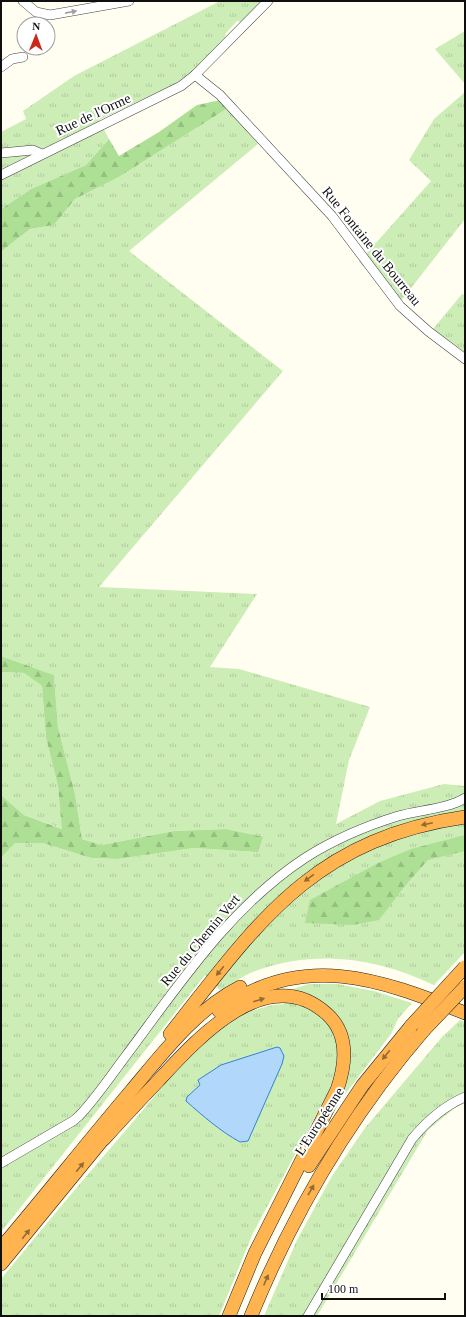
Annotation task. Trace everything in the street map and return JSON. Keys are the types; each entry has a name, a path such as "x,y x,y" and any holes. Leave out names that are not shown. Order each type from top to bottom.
{"highway":[{"path":"1,1248 240,946 268,914 294,890 332,862 377,840 425,825 465,817"},
{"path":"74,1157 186,1028 222,998 257,979 281,972 306,968 340,966 387,975 465,1003"},
{"name":"L'Européenne","path":"236,1316 274,1231 310,1163 362,1086 411,1026 465,967"},
{"path":"1,1264 167,1061 192,1034 223,1008 245,995 269,984 310,976 352,977 397,987 465,1013"},
{"path":"428,1032 465,987"},
{"path":"104,1139 187,1050 223,1019 242,1007 267,998 291,997 312,1003 328,1015 335,1023 340,1033 344,1056 342,1077 338,1090 255,1254 228,1316"},
{"path":"428,1032 465,1000"},
{"name":"L'Européenne","path":"250,1316 288,1231 328,1160 428,1032"}],"street":[{"path":"23,1 36,12 50,15 129,1"},
{"name":"Rue de l'Orme","path":"1,175 174,91 195,75 268,1"},
{"path":"1,67 12,60 24,57"},
{"name":"Rue Fontaine du Bourreau","path":"195,75 220,95 336,219 400,306 428,331 465,359"},
{"path":"1,153 33,150 42,154"},
{"name":"Rue du Chemin Vert","path":"1,1163 79,1116 207,949 246,906 285,872 312,854 354,832 398,816 450,804 465,798"},
{"path":"308,1316 412,1139 444,1108 465,1097"}],"green space":[{"path":"220,1 261,1 241,22 237,21 226,33 225,37 191,72 175,84 99,120 109,139 86,165 31,189 1,209 1,132 26,119 23,111 74,76"},
{"path":"465,31 465,84 435,49"},
{"path":"465,92 465,219 397,306 371,273 359,262 431,181 409,160 434,119"},
{"path":"221,100 228,108 119,177 75,199 54,225 30,229 2,251 1,254 1,209 31,189 86,165 109,139 119,156 159,132 197,105"},
{"path":"228,108 258,144 129,251 283,371 99,587 257,594 210,667 239,669 370,707 349,760 336,824 380,801 444,784 465,786 465,952 434,985 391,968 369,963 325,958 280,964 258,970 220,990 205,975 1,1232 1,858 15,843 43,843 91,858 118,859 194,848 258,852 225,829 174,831 101,845 82,839 75,794 58,727 54,675 1,656 1,254 2,251 30,229 54,225 75,199 119,177"},
{"path":"462,294 465,295 465,365 428,335"},
{"path":"1,656 54,675 58,727 75,794 82,839 101,845 174,831 225,829 263,837 258,852 194,848 118,859 91,858 43,843 15,843 1,858 1,795 24,815 62,829 58,786 46,738 42,686 24,673 1,672"},
{"path":"1,672 24,673 42,686 46,738 58,786 63,829 24,815 1,795"},
{"path":"465,835 465,851 428,860 404,887 379,920 353,925 305,923 310,900 378,863 411,849"},
{"path":"309,984 337,984 374,991 412,1003 398,1019 391,1034 343,1097 329,1091 253,1233 219,1316 1,1316 1,1279 66,1200 187,1059 225,1026 245,1014 260,1008 284,1004 293,989"},
{"path":"460,1020 465,1022 465,1103 456,1107 428,1130 317,1316 264,1316 297,1240 332,1176 365,1128 442,1037"}],"water":[{"path":"277,1047 280,1048 284,1056 282,1064 248,1141 240,1142 233,1138 212,1123 186,1101 187,1097 200,1085 198,1080 221,1065"}]}
